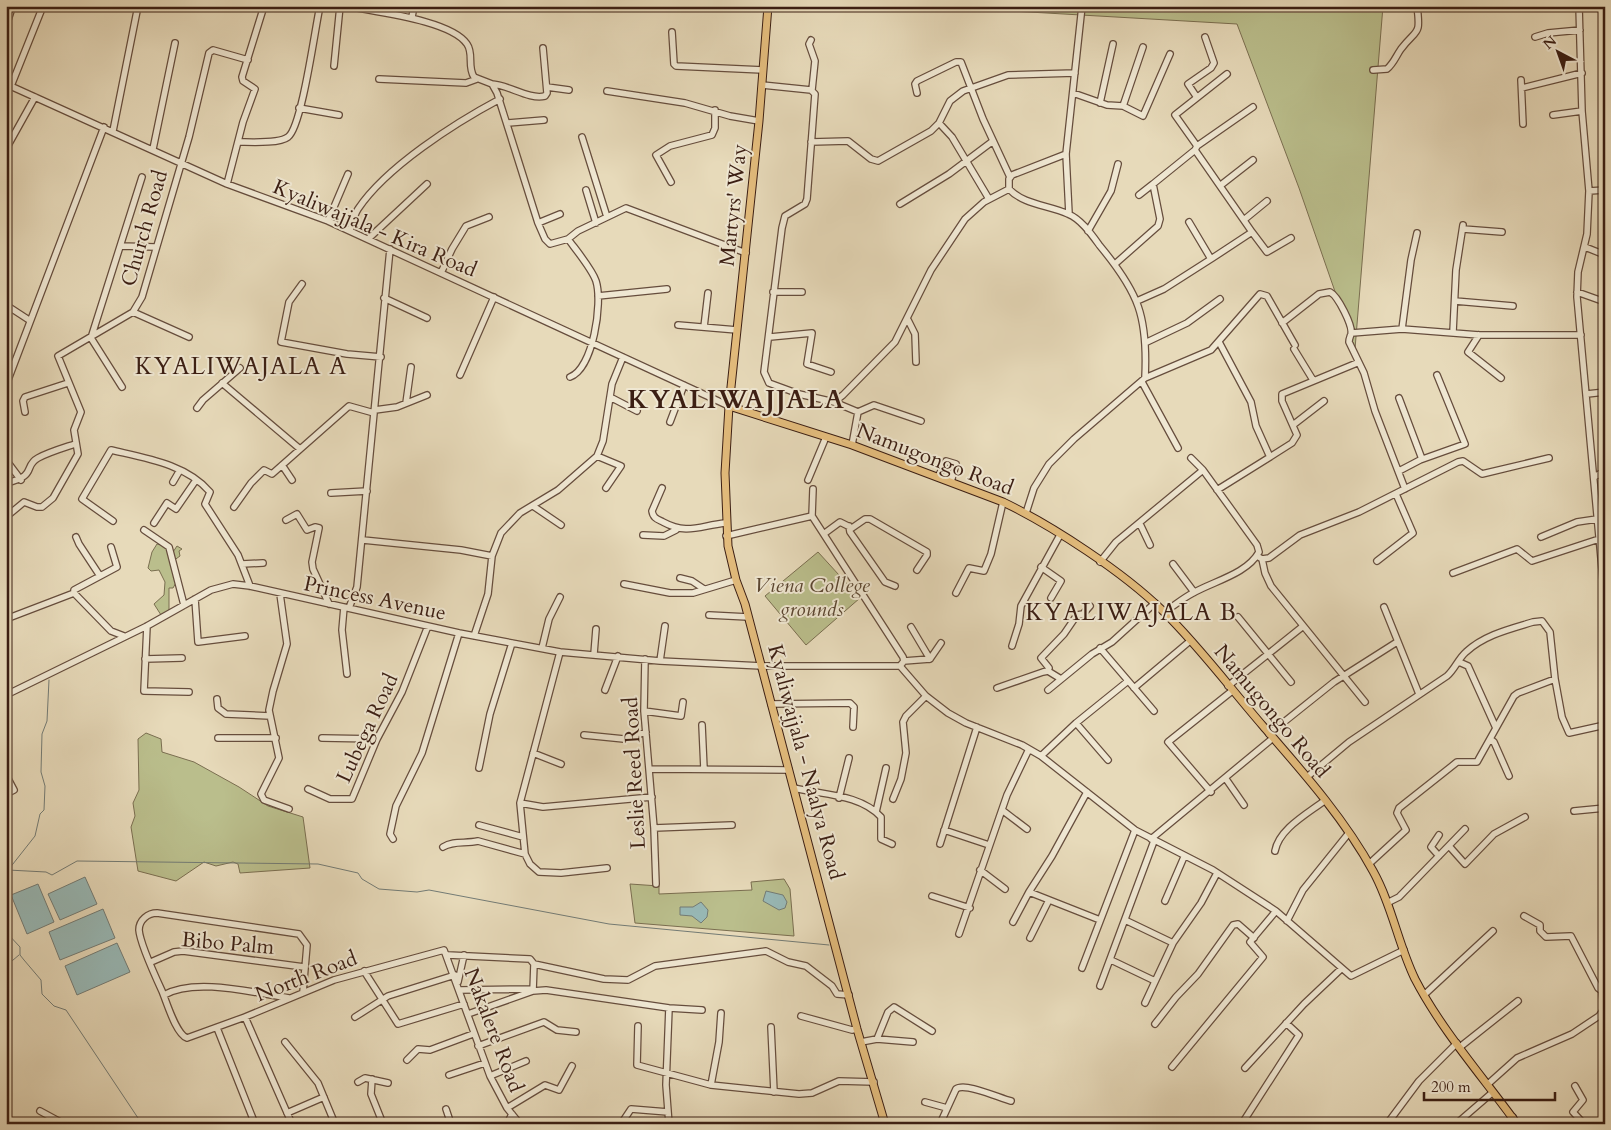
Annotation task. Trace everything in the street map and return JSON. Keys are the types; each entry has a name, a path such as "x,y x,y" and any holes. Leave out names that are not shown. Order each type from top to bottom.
{"main road":[{"name":"Martyrs' Way","path":"729,406 759,120 768,6"},
{"name":"Namugongo Road","path":"729,406 852,445 1003,502 1026,513 1100,562 1164,612 1307,777 1369,864 1387,903 1413,975 1424,995 1458,1045 1515,1121"},
{"name":"Kyaliwajjala - Naalya Road","path":"729,406 724,473 726,536 736,580 762,666 857,1029 885,1124"}],"street":[{"path":"9,85 43,6"},
{"path":"113,131 138,6"},
{"path":"227,184 255,89 242,79 264,6"},
{"path":"238,142 285,139 294,128 320,6"},
{"path":"334,66 340,6"},
{"path":"347,6 412,17 430,23 466,42 470,54 471,72 477,79 540,97 545,96 547,87 543,48"},
{"path":"412,17 414,6"},
{"path":"1069,214 1066,154 1082,6"},
{"path":"1374,70 1387,69 1402,49 1416,36 1418,30 1417,6 1424,6"},
{"path":"1579,6 1582,110 1589,192 1588,226 1578,272 1577,292 1605,602"},
{"path":"6,26 11,11"},
{"path":"1535,37 1548,33 1580,30"},
{"path":"672,32 674,64 676,66 763,70"},
{"path":"1196,96 1188,84 1211,68 1214,63 1205,37"},
{"path":"811,40 810,44 815,60 812,90 815,94 807,198 805,204 785,216 773,292 770,337 764,372 766,380 799,394 834,402 858,412 874,405 921,421"},
{"path":"153,150 174,43"},
{"path":"1100,103 1113,44"},
{"path":"1123,106 1143,47"},
{"name":"Church Road","path":"6,517 24,502 30,502 37,507 42,507 52,498 78,454 74,430 81,412 58,356 133,312 142,297 196,111 208,53 213,50 248,60"},
{"path":"1072,93 1100,103 1123,106 1143,116 1170,54"},
{"path":"917,93 915,84 917,81 958,61 963,65 970,88 1010,177 1009,188"},
{"path":"811,142 848,141 871,159 878,161 931,131 939,123 953,97 970,88 1008,75 1075,73"},
{"path":"1522,88 1582,73"},
{"path":"1227,74 1196,96 1174,115 1267,252 1291,238"},
{"path":"379,79 466,83 477,79"},
{"path":"1521,80 1523,124"},
{"path":"492,84 500,99 508,123 538,223 547,242 550,244 568,239 578,231 626,208 746,253"},
{"name":"Kyaliwajjala - Kira Road","path":"9,85 227,184 328,221 729,406"},
{"path":"762,85 812,90"},
{"path":"547,87 569,90"},
{"path":"607,91 715,110 730,116 759,120"},
{"path":"6,149 35,97"},
{"path":"350,231 356,211 388,177 440,134 500,99"},
{"path":"1139,195 1196,148 1253,107"},
{"path":"299,108 339,115"},
{"path":"671,182 656,155 670,146 712,135 715,128 715,110"},
{"path":"1553,115 1582,110"},
{"path":"508,123 544,120"},
{"path":"939,123 952,137 989,199"},
{"path":"8,380 104,127"},
{"path":"582,137 607,217"},
{"path":"900,204 967,161 993,141"},
{"path":"1010,177 1066,154"},
{"path":"1221,185 1253,160"},
{"path":"1088,231 1111,191 1118,164"},
{"path":"328,221 348,174"},
{"path":"122,387 91,338 142,177"},
{"path":"368,239 426,184"},
{"path":"1115,264 1158,226 1160,219 1153,184"},
{"path":"1009,188 1028,200 1069,214 1088,231 1126,279 1137,301 1147,342 1143,380 1178,448"},
{"path":"834,402 890,348 908,320 934,263 965,219 976,207 1009,188"},
{"path":"586,190 596,223"},
{"path":"1589,192 1605,190"},
{"path":"1245,219 1267,201"},
{"path":"538,223 560,214"},
{"path":"441,273 452,249 466,226 489,217"},
{"path":"1189,222 1211,259"},
{"path":"1453,332 1456,270 1463,227 1502,232"},
{"path":"1137,301 1164,289 1252,232"},
{"path":"1402,329 1411,260 1417,233"},
{"path":"568,239 596,280 598,296 592,342 580,371 570,377"},
{"path":"121,246 155,247"},
{"path":"1584,247 1605,255"},
{"path":"347,674 342,630 346,608 358,587 390,249"},
{"path":"302,284 289,302 281,342 347,354 381,357"},
{"path":"598,296 667,289"},
{"path":"773,292 802,292"},
{"path":"1282,323 1328,292 1340,302 1352,333 1349,342 1366,379 1373,404 1406,489"},
{"path":"1577,292 1605,302"},
{"path":"704,327 708,293"},
{"path":"1026,513 1034,488 1049,464 1074,439 1143,380 1203,354 1219,342 1260,294 1267,296 1313,380"},
{"path":"460,375 494,297"},
{"path":"384,298 427,318"},
{"path":"1147,342 1187,323 1220,300"},
{"path":"1455,301 1513,306"},
{"path":"8,308 30,320"},
{"path":"133,312 189,337"},
{"path":"908,320 915,334 916,362"},
{"path":"678,326 737,330"},
{"path":"1352,333 1402,329 1479,335 1581,335"},
{"path":"770,337 812,333 807,364 831,372"},
{"path":"1479,335 1468,352 1501,378"},
{"path":"1219,342 1251,402 1256,426 1270,457"},
{"path":"474,636 488,594 492,556 500,533 520,513 558,490 597,456 603,441 612,384 624,357"},
{"path":"1217,490 1296,439 1297,435 1282,401 1282,394 1357,363"},
{"path":"406,403 411,367"},
{"path":"197,408 203,400 240,368"},
{"path":"1399,471 1422,459 1465,444 1437,375"},
{"path":"25,412 23,401 25,397 68,383"},
{"path":"222,383 300,449"},
{"path":"670,422 684,385"},
{"path":"1587,394 1605,392"},
{"path":"234,507 264,470 272,474 349,406 374,412 427,395"},
{"path":"610,398 637,411"},
{"path":"1399,398 1422,459"},
{"path":"1293,425 1324,401"},
{"path":"852,445 858,412"},
{"path":"808,480 826,437"},
{"path":"6,483 21,480 27,476 37,458 75,444"},
{"path":"113,521 82,499 82,495 111,450 164,462 196,480 210,492 205,504 238,554 250,586"},
{"path":"597,456 621,466 606,488"},
{"path":"1191,458 1203,470 1257,545 1259,558 1267,580 1302,627 1365,702"},
{"path":"1164,612 1194,592 1220,581 1259,558 1269,558 1300,535 1329,525 1396,494 1458,462 1463,461 1482,474 1549,458"},
{"path":"6,460 21,480"},
{"path":"938,477 946,461 951,462 956,464 951,482"},
{"path":"282,465 292,480"},
{"path":"173,482 180,470"},
{"path":"1100,562 1116,542 1203,470"},
{"path":"1594,477 1605,471"},
{"path":"154,523 167,503 176,509 196,480"},
{"path":"662,488 652,512 653,516 676,530"},
{"path":"813,489 812,516 825,533 902,663 926,696 948,713 1029,748 1135,830 1217,873 1276,911 1351,976 1404,950"},
{"path":"331,493 367,491"},
{"path":"1377,561 1413,533 1396,494"},
{"path":"956,593 969,568 984,571 991,554 1003,502"},
{"path":"533,506 560,525"},
{"path":"286,520 297,514 307,530 315,527 320,528 312,569 329,604"},
{"path":"726,536 812,516"},
{"path":"825,533 840,522 852,528 865,519 870,519 924,550 927,555 916,570"},
{"path":"1540,537 1576,522 1597,519"},
{"path":"643,535 664,536 676,530 691,530 725,523"},
{"path":"1140,524 1150,545"},
{"path":"849,526 850,532 885,582 895,586"},
{"path":"144,530 169,547 184,605"},
{"path":"1012,646 1019,624 1021,606 1060,535"},
{"path":"76,537 100,576"},
{"path":"1453,573 1517,549 1532,561 1599,539"},
{"path":"363,540 461,550 492,556"},
{"path":"6,619 74,593 74,590 117,567 111,547"},
{"path":"242,564 263,563"},
{"path":"1173,564 1194,592"},
{"path":"1041,567 1061,581 1051,598"},
{"path":"680,578 692,581 704,589"},
{"path":"624,584 670,593 692,593 736,580"},
{"name":"Princess Avenue","path":"6,695 147,626 224,585 250,586 459,633 560,652 660,661 762,666 902,663 930,659"},
{"path":"74,593 111,631 117,635 125,636"},
{"path":"280,594 287,644 272,691 270,716 279,758 261,794 262,798 289,809"},
{"path":"542,648 549,619 560,597"},
{"path":"195,599 198,642 245,636"},
{"path":"1048,690 1100,648 1112,642 1155,604"},
{"path":"1061,679 1048,671 1049,668 1041,658 1064,634 1078,615 1083,614 1090,606"},
{"path":"1384,607 1419,694"},
{"path":"709,615 748,617"},
{"path":"1238,617 1291,682"},
{"path":"1307,777 1349,742 1447,676 1460,662 1466,652 1483,639 1533,622 1542,621 1550,632 1555,680 1562,717 1569,733 1605,725"},
{"path":"147,626 145,692 189,692"},
{"name":"Lubega Road","path":"308,789 330,799 352,799 377,739 402,692 428,626"},
{"path":"660,661 665,626"},
{"path":"912,627 930,659 941,643"},
{"path":"1211,792 1168,742 1268,654 1302,627"},
{"path":"594,654 596,629"},
{"path":"393,840 390,834 396,806 422,753 459,633"},
{"path":"1134,688 1190,641"},
{"path":"1100,986 1153,840 1226,779 1271,736 1343,676 1397,642"},
{"path":"479,768 490,714 512,643"},
{"path":"1100,648 1154,711"},
{"path":"560,652 520,803 525,854 530,864 539,872 607,868"},
{"path":"605,690 618,656"},
{"path":"145,659 182,658"},
{"name":"Leslie Reed Road","path":"644,659 644,711 652,797 656,884"},
{"path":"1460,662 1468,666 1496,728"},
{"path":"997,688 1048,671"},
{"path":"1369,864 1406,830 1398,815 1400,808 1457,762 1477,762 1518,693 1555,680"},
{"path":"1041,756 1076,723 1128,681"},
{"path":"893,798 901,779 906,753 903,722 906,716 926,696"},
{"path":"217,699 218,708 226,714 270,716"},
{"path":"644,711 681,716 682,702"},
{"path":"772,704 850,703 854,707 853,727"},
{"path":"1076,723 1108,760"},
{"path":"702,725 704,769"},
{"path":"940,844 977,727"},
{"path":"584,735 624,739 646,732"},
{"path":"218,738 276,738"},
{"path":"322,738 377,739"},
{"path":"1490,739 1494,742 1509,776"},
{"path":"959,934 970,908 980,870 1002,810 1029,748"},
{"path":"533,754 561,764"},
{"path":"839,798 849,758"},
{"path":"876,812 886,768"},
{"path":"650,769 789,770"},
{"path":"6,775 14,790 6,794"},
{"path":"1226,779 1244,806"},
{"path":"794,788 859,801 876,812 882,821 880,839 892,844"},
{"path":"1014,922 1029,892 1052,856 1087,792"},
{"path":"520,803 543,806 652,797"},
{"path":"1275,851 1277,841 1324,801"},
{"path":"1574,811 1605,808"},
{"path":"1002,810 1027,829"},
{"path":"1449,846 1465,864 1494,834 1525,816"},
{"path":"479,825 523,837"},
{"path":"654,828 732,825"},
{"path":"1387,903 1400,897 1465,829"},
{"path":"944,830 989,845"},
{"path":"1082,968 1135,830"},
{"path":"1287,921 1303,890 1348,834"},
{"path":"1439,835 1431,847 1439,856"},
{"path":"443,847 455,842 470,843 478,841 525,854"},
{"path":"1165,901 1184,857"},
{"path":"980,870 1005,889"},
{"path":"1145,1002 1173,943 1201,903 1217,873"},
{"path":"1029,892 1100,920"},
{"path":"932,896 970,908"},
{"path":"1030,938 1049,900"},
{"path":"1172,1067 1263,957 1250,942 1276,911"},
{"path":"291,998 206,987 180,988 164,995 139,927 149,914 157,913 299,934 307,942 303,992"},
{"path":"1524,916 1540,925 1540,931 1546,937 1571,936 1598,988 1602,991"},
{"path":"1125,920 1173,943"},
{"path":"1155,1024 1176,997 1198,974 1233,925 1238,924 1254,938"},
{"path":"1424,995 1493,931"},
{"name":"Nakalere Road","path":"440,949 444,950 448,955 490,1076 507,1108 520,1124"},
{"name":"North Road","path":"164,995 178,1031 184,1037 193,1036 364,970 440,949"},
{"name":"Bibo Palm","path":"151,962 174,952 183,951 304,967"},
{"path":"448,955 530,959 534,964 604,979 628,980 655,966 766,951 788,962 806,966 832,986 837,994 849,994"},
{"path":"464,955 459,987 546,990 623,999 669,1008 702,1010"},
{"path":"1111,960 1155,981"},
{"path":"533,990 534,964"},
{"path":"1245,1068 1286,1023 1341,969"},
{"path":"364,970 396,1023 404,1023 464,1004"},
{"path":"355,1017 381,1000 455,975"},
{"path":"1488,1084 1517,1058 1572,1034 1599,1016 1605,1010 1602,991 1605,982"},
{"path":"468,1014 533,990"},
{"path":"1387,1124 1419,1082 1458,1045 1518,1001"},
{"path":"877,1039 888,1012 894,1007 932,1031"},
{"path":"669,1008 666,1073 669,1124"},
{"path":"711,1085 718,1048 721,1013"},
{"path":"801,1016 852,1030 857,1029"},
{"path":"245,1017 292,1124"},
{"path":"478,1046 544,1022 557,1030 576,1032"},
{"path":"1243,1122 1298,1035 1286,1023"},
{"path":"638,1026 637,1065 711,1085 807,1094 839,1081 874,1082"},
{"path":"771,1027 774,1092"},
{"path":"217,1028 255,1124"},
{"path":"407,1060 418,1049 430,1050 474,1034"},
{"path":"861,1042 877,1039 914,1042"},
{"path":"285,1042 313,1077 324,1096 335,1124"},
{"path":"490,1076 526,1061"},
{"path":"450,1075 485,1063"},
{"path":"507,1108 544,1086 559,1090 572,1066"},
{"path":"358,1082 365,1078 388,1083"},
{"path":"372,1079 371,1094 383,1124"},
{"path":"1575,1086 1583,1100 1573,1112 1584,1124"},
{"path":"940,1124 956,1089 959,1087 1010,1101"},
{"path":"1456,1124 1493,1092"},
{"path":"287,1113 324,1096"},
{"path":"925,1102 947,1108"},
{"path":"446,1109 451,1124"},
{"path":"621,1124 632,1109 668,1112"},
{"path":"40,1110 64,1124"},
{"path":"507,1124 512,1114"},
{"path":"1600,1124 1605,1118"},
{"path":"1506,1124 1515,1121"}],"green space":[{"path":"979,6 1383,6 1355,349 1299,188 1237,24 977,9"},
{"path":"157,544 173,552 177,546 182,549 179,551 180,556 173,561 177,581 173,588 169,588 169,613 161,615 154,604 164,595 165,582 159,570 151,571 148,568 152,552"},
{"name":"Viena College grounds","path":"818,552 860,598 806,645 765,596"},
{"path":"146,733 161,739 162,752 194,762 239,787 268,806 303,817 310,868 240,873 238,864 233,862 216,866 204,862 176,881 138,871 131,827 135,816 133,803 139,790 138,739"},
{"path":"784,879 790,889 794,936 635,923 630,884 659,886 659,894 752,890 751,882"}],"water":[{"path":"85,877 97,904 60,920 48,894"},
{"path":"38,884 54,922 27,934 11,895"},
{"path":"766,891 783,895 787,902 785,908 779,910 763,901"},
{"path":"701,902 708,910 707,917 701,923 692,916 680,915 680,907 693,907"},
{"path":"103,909 115,938 60,960 49,932"},
{"path":"117,943 130,972 77,995 65,966"}],"waterway":[{"path":"9,869 35,836 40,814 44,810 45,786 41,772 42,734 47,721 49,680"},
{"path":"6,872 8,870 46,872 52,875 77,861 318,864 358,873 362,879 379,889 417,892 429,890 609,924 829,945"},
{"path":"6,932 20,947 20,955 41,980 42,994 54,1006 66,1010 142,1124"},
{"path":"6,966 19,955"}],"district":[{"name":"KYALIWAJALA A","path":"241,366"},
{"name":"KYALIWAJJALA","path":"736,399"},
{"name":"KYALIWAJALA B","path":"1131,612"}]}
